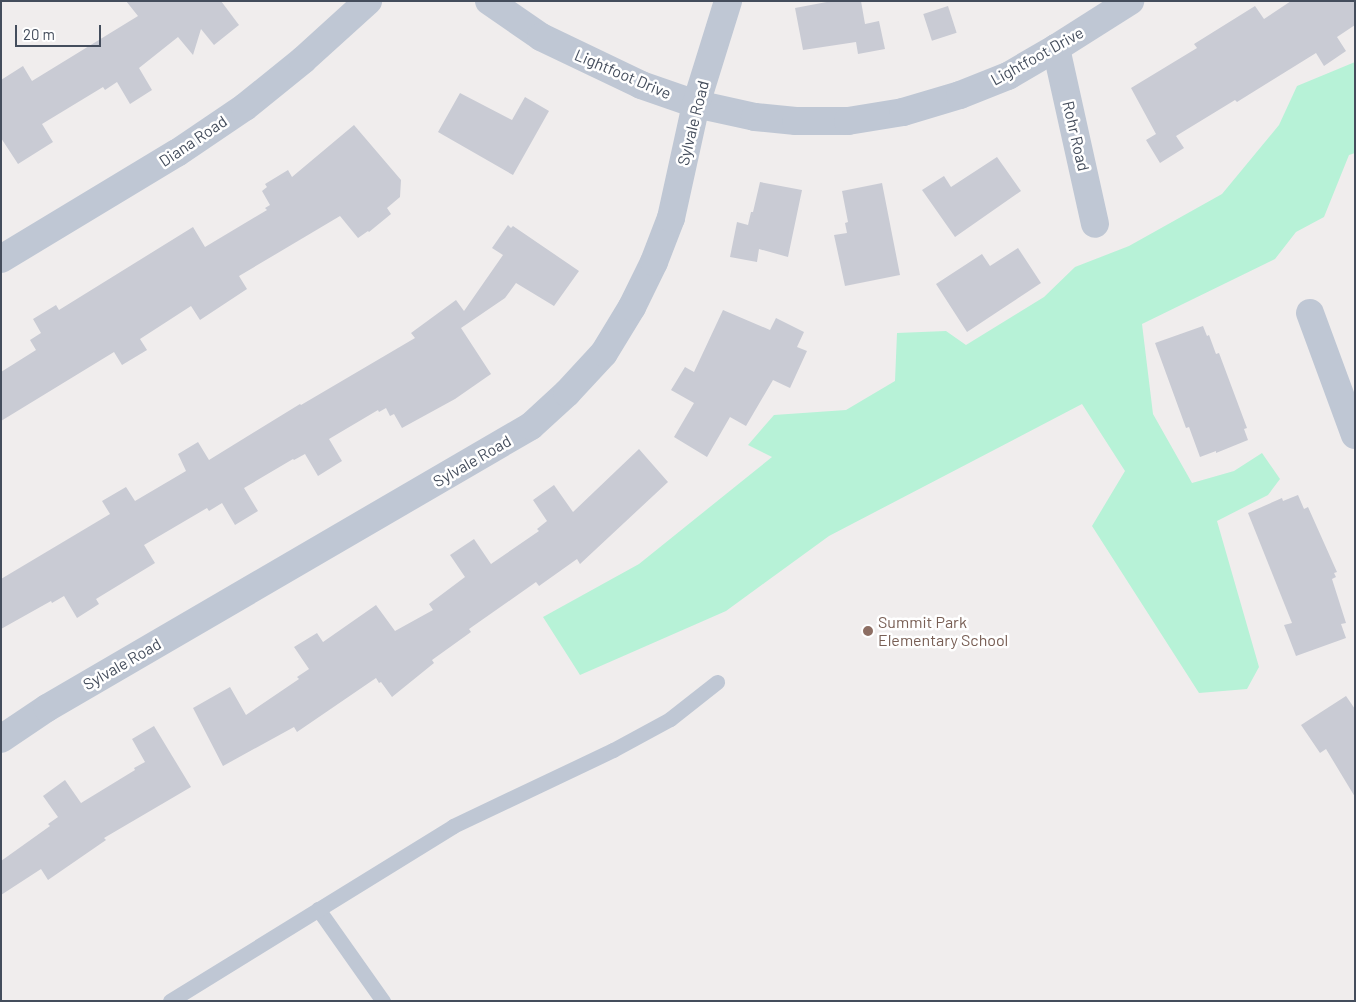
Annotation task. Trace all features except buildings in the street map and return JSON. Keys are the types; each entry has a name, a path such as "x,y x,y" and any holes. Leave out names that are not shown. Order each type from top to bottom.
{"street":[{"name":"Diana Road","path":"1,259 177,153 245,106 303,60 368,1"},
{"name":"Lightfoot Drive","path":"488,1 541,36 641,86 696,104 755,117 796,122 848,121 903,112 960,95 1008,76 1130,1"},
{"name":"Sylvale Road","path":"1,738 47,708 531,426 567,393 604,353 632,307 654,262 671,218 696,104 728,1"},
{"name":"Rohr Road","path":"1056,48 1095,224"},
{"path":"1310,313 1355,435"}],"lane":[{"path":"170,1001 453,826 613,750 670,719 717,682"},
{"path":"318,909 383,1001"}],"green space":[{"path":"1355,62 1355,153 1349,155 1324,217 1296,232 1275,259 1142,324 1153,414 1192,483 1234,471 1262,453 1280,479 1268,495 1217,521 1259,667 1247,689 1199,693 1092,526 1125,471 1082,404 829,536 726,611 580,675 543,617 639,564 772,457 748,445 774,415 846,410 895,381 897,333 946,331 966,345 1044,297 1075,267 1129,246 1222,194 1279,125 1297,86"}],"place":[{"name":"Summit Park Elementary School","path":"868,631"}]}
